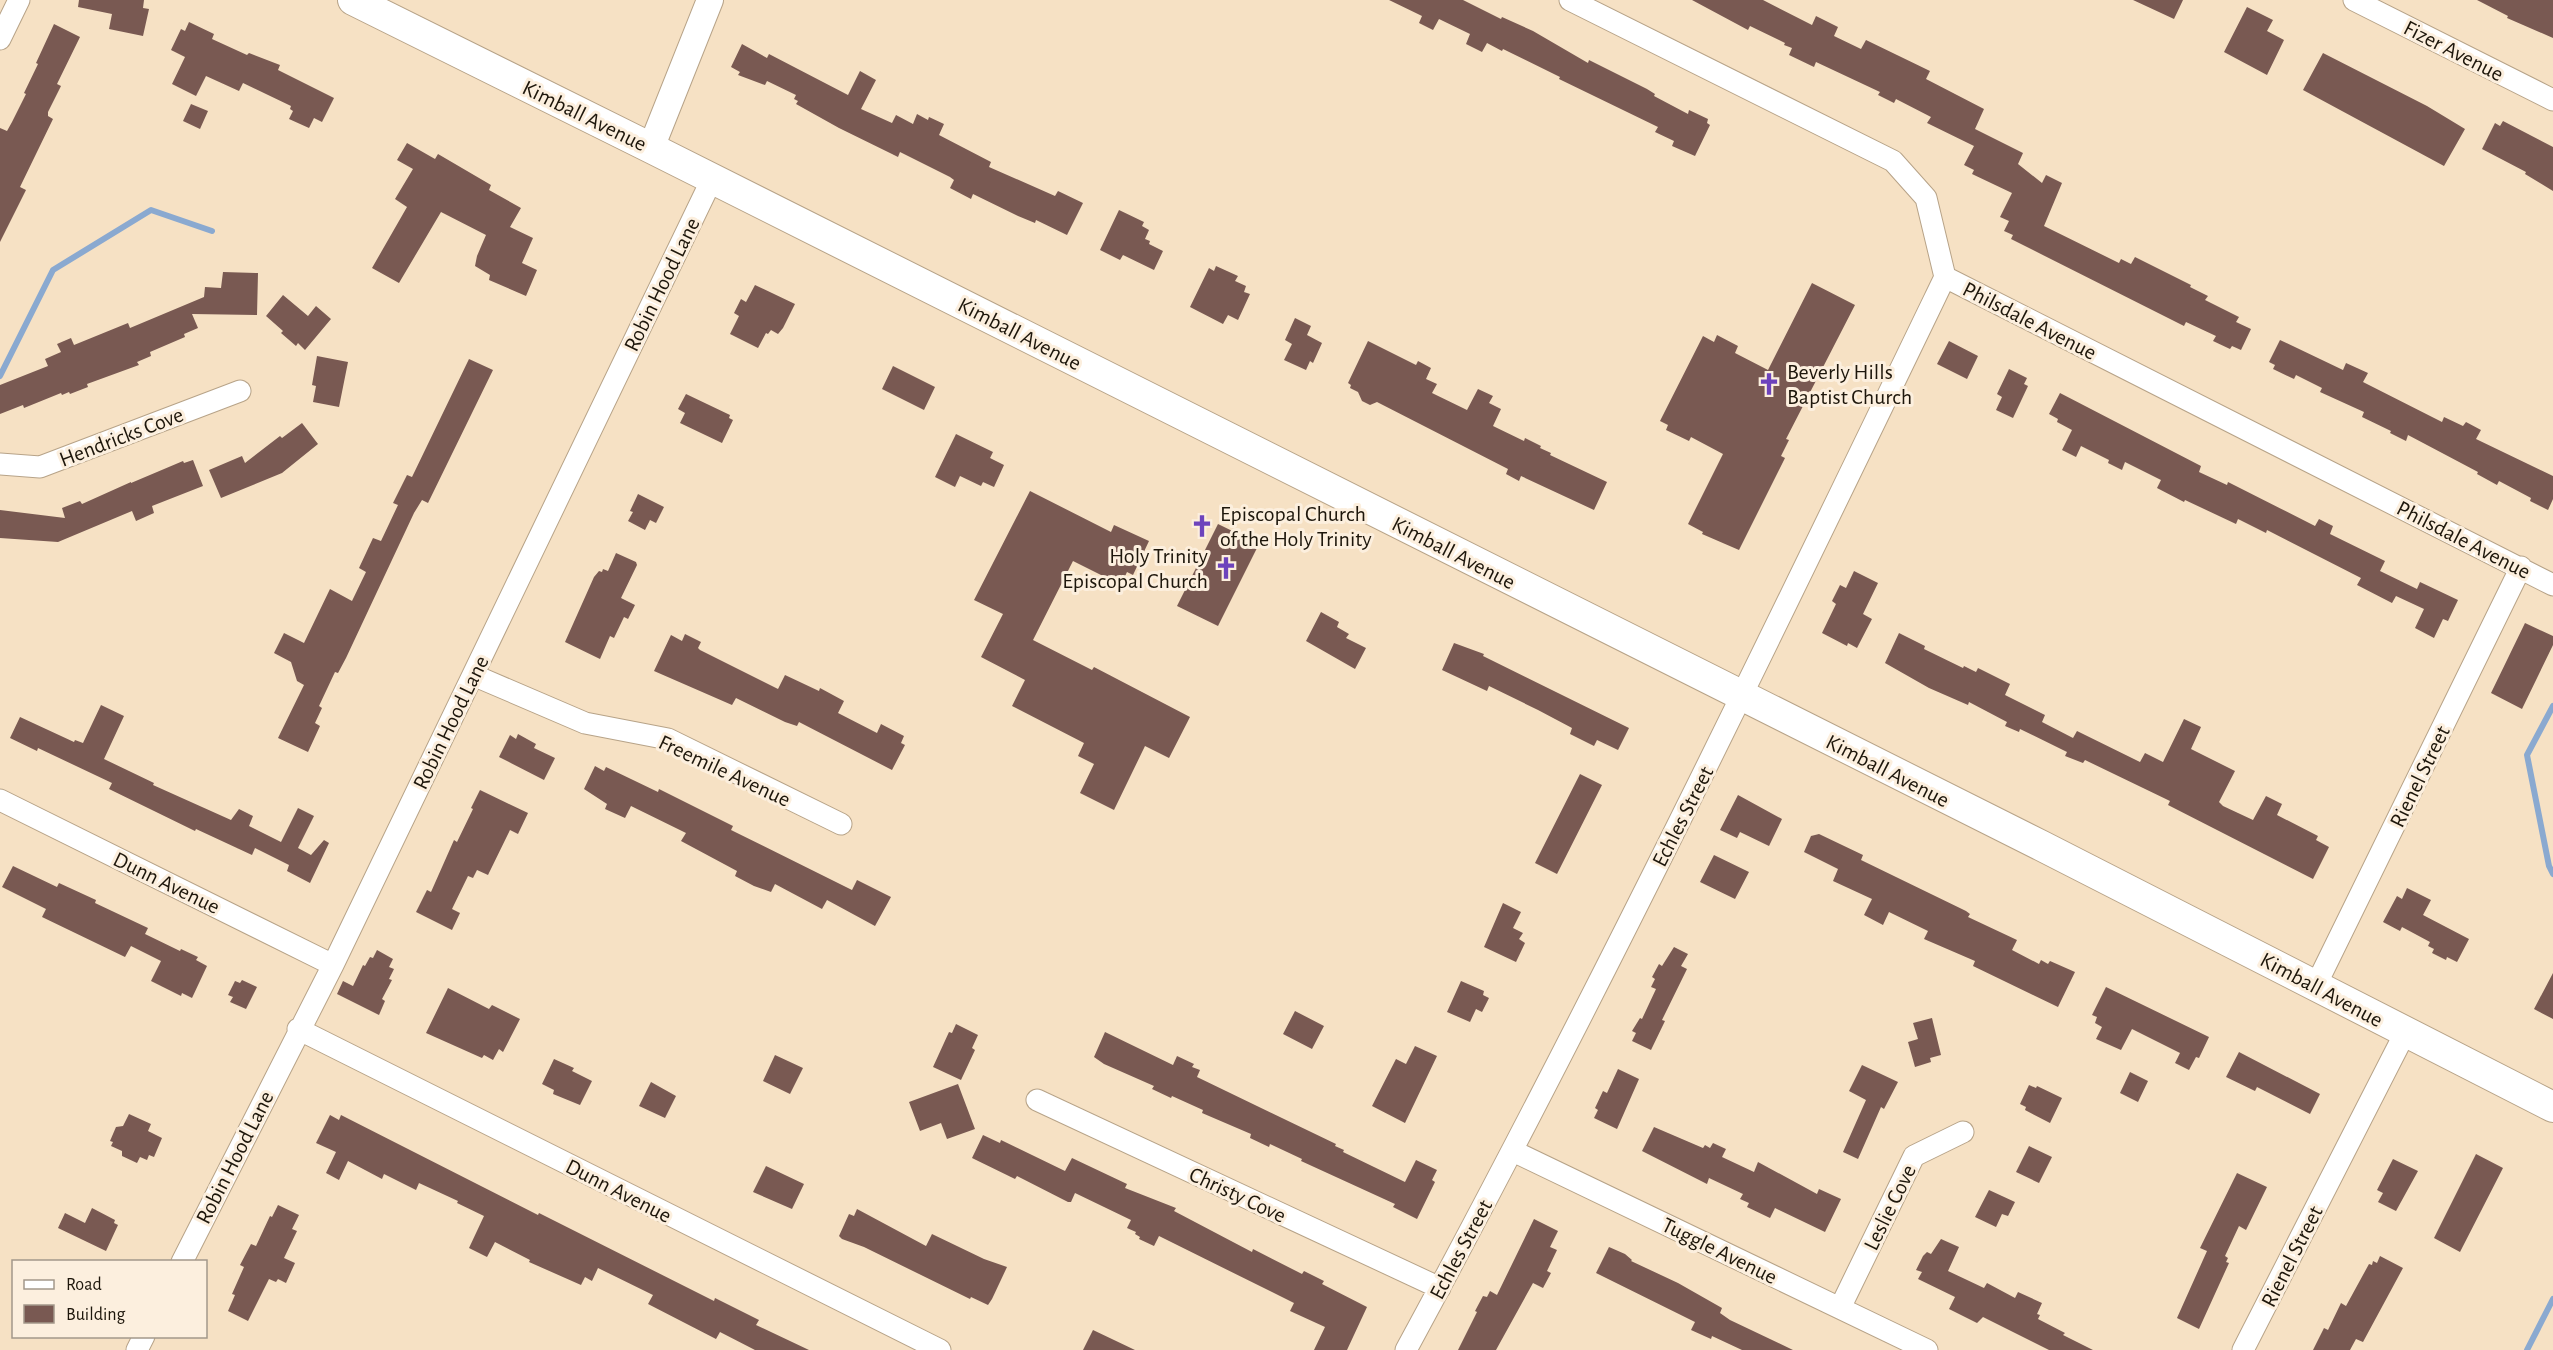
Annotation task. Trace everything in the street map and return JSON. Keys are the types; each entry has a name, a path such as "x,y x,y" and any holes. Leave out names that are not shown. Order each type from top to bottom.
{"main road":[{"name":"Kimball Avenue","path":"353,0 2316,985 2405,1033 2553,1107"}],"street":[{"path":"0,39 19,0"},
{"path":"651,148 710,0"},
{"name":"Philsdale Avenue","path":"1570,0 1893,161 1926,198 1945,277 2553,585"},
{"name":"Fizer Avenue","path":"2354,0 2553,100"},
{"name":"Robin Hood Lane","path":"183,1260 298,1029 333,965 712,179"},
{"name":"Echles Street","path":"1406,1350 1513,1151 1743,697 1945,277"},
{"name":"Hendricks Cove","path":"0,464 40,467 240,391"},
{"name":"Rienel Street","path":"2316,985 2521,567"},
{"name":"Freemile Avenue","path":"473,675 585,723 668,739 841,824"},
{"name":"Dunn Avenue","path":"0,800 333,965"},
{"name":"Dunn Avenue","path":"298,1029 940,1350"},
{"name":"Rienel Street","path":"2243,1350 2405,1033"},
{"name":"Christy Cove","path":"1037,1100 1440,1288"},
{"name":"Leslie Cove","path":"1840,1308 1914,1156 1963,1132"},
{"name":"Tuggle Avenue","path":"1513,1151 1927,1350"}],"building":[{"path":"79,0 144,0 143,8 149,9 143,36 109,29 112,14 78,7"},
{"path":"1389,0 1463,0 1501,19 1502,17 1533,31 1588,63 1589,60 1647,89 1655,94 1654,96 1688,114 1689,110 1708,119 1707,123 1710,125 1695,156 1672,146 1674,141 1655,132 1658,127 1559,79 1560,77 1487,43 1482,52 1466,44 1470,34 1439,19 1433,30 1419,23 1422,16"},
{"path":"1692,0 1763,0 1812,25 1816,16 1838,27 1834,36 1861,49 1866,40 1930,71 1926,79 1984,109 1975,129 2023,153 2018,164 2042,183 2046,175 2062,183 2044,226 2119,263 2121,259 2131,264 2135,257 2191,285 2190,287 2208,296 2205,300 2239,317 2236,322 2251,329 2241,350 2232,346 2230,349 2213,341 2216,336 2186,322 2184,326 2011,239 2013,235 2004,231 2009,221 2000,217 2012,193 1972,174 1974,170 1964,165 1974,146 1927,123 1931,117 1896,99 1894,103 1878,95 1880,92 1816,62 1814,67 1789,55 1792,48 1784,45 1785,43 1750,26 1748,30"},
{"path":"2133,0 2183,0 2174,19"},
{"path":"2477,0 2553,0 2553,38 2507,18 2508,16"},
{"path":"2247,7 2273,20 2267,31 2284,40 2267,75 2224,52"},
{"path":"189,22 214,34 212,39 247,55 249,53 280,65 278,70 334,98 322,122 314,118 309,128 289,119 293,111 290,109 291,106 243,83 239,91 206,76 196,96 172,84 185,57 171,50 181,29 185,31"},
{"path":"54,24 80,37 57,84 61,86 48,112 48,116 53,119 20,187 26,190 0,242 0,128 7,131 12,122 26,94 24,93 38,64 36,63"},
{"path":"742,44 767,58 769,54 848,95 860,71 876,80 861,109 892,123 896,115 913,124 917,114 928,120 929,117 944,124 939,135 991,162 989,167 1055,196 1058,191 1083,203 1067,235 1036,220 1035,223 1018,216 973,194 971,199 950,188 954,180 950,177 900,152 898,157 839,128 796,104 798,101 794,99 796,95 767,81 765,85 738,75 740,72 731,67"},
{"path":"2323,53 2427,106 2465,129 2444,166 2303,90"},
{"path":"191,104 208,111 200,129 183,121"},
{"path":"2503,121 2553,147 2553,191 2525,174 2526,172 2482,149 2495,123 2500,126"},
{"path":"407,143 435,159 438,154 491,185 489,190 521,208 510,227 533,238 522,263 537,270 526,296 489,280 490,275 475,266 486,235 441,212 399,283 372,268 407,207 395,199 413,169 397,160"},
{"path":"1119,210 1144,222 1142,226 1149,230 1145,239 1150,241 1149,244 1163,251 1154,270 1123,255 1120,260 1100,250"},
{"path":"1216,266 1238,276 1235,281 1246,286 1244,292 1250,294 1238,320 1228,315 1223,324 1190,307 1209,268 1214,271"},
{"path":"223,272 258,273 257,315 192,314 198,328 184,334 185,337 150,352 151,356 137,362 139,365 87,384 88,387 70,394 69,392 62,395 61,393 24,408 23,405 0,414 0,385 48,366 45,359 61,352 57,344 71,338 74,345 128,323 130,328 204,297 205,287 221,288"},
{"path":"1812,283 1855,305 1786,439 1789,440 1781,456 1785,458 1739,550 1702,534 1703,532 1688,524 1723,454 1691,437 1689,441 1666,430 1668,425 1660,421 1703,336 1714,342 1717,335 1738,346 1735,353 1768,370"},
{"path":"755,285 795,304 778,334 771,330 768,334 766,333 758,348 730,334 739,316 734,313 741,299 746,302"},
{"path":"283,295 308,316 316,306 331,319 305,350 298,343 296,346 281,333 283,331 266,316"},
{"path":"1295,318 1311,326 1307,335 1322,343 1313,363 1310,361 1306,370 1284,360 1292,344 1285,340"},
{"path":"2280,340 2343,370 2346,363 2368,373 2363,382 2442,422 2444,417 2463,426 2466,422 2481,430 2476,439 2553,476 2553,499 2548,510 2530,501 2531,498 2499,481 2497,485 2477,474 2478,472 2408,435 2406,441 2390,433 2391,431 2362,417 2364,412 2320,392 2322,388 2296,375 2294,379 2273,369 2275,365 2269,362"},
{"path":"1368,341 1416,365 1418,361 1431,368 1426,379 1437,384 1432,393 1467,410 1478,389 1493,396 1489,403 1501,409 1493,426 1524,441 1525,438 1541,446 1540,448 1551,453 1550,455 1607,482 1594,510 1521,476 1519,481 1506,474 1508,469 1377,402 1370,405 1362,401 1358,392 1350,388 1351,385 1348,383"},
{"path":"1949,341 1978,356 1967,379 1937,364"},
{"path":"317,356 348,362 339,407 313,402 316,386 312,385"},
{"path":"469,359 493,370 428,503 422,500 414,513 346,658 338,673 335,672 319,706 322,708 315,723 320,726 308,752 278,738 304,685 297,681 291,662 274,653 284,633 304,643 330,589 352,601 366,572 359,568 373,538 381,541 398,505 393,503 407,475 412,477"},
{"path":"893,366 935,387 924,410 882,389"},
{"path":"2009,369 2027,378 2024,384 2028,386 2013,418 1996,410 2002,397 1997,394"},
{"path":"2060,393 2201,466 2199,472 2227,485 2228,482 2315,526 2319,519 2333,526 2330,534 2385,561 2380,571 2417,589 2420,582 2458,600 2448,621 2443,619 2434,638 2415,628 2424,609 2396,596 2392,603 2357,585 2361,578 2267,530 2266,533 2238,519 2236,524 2185,500 2184,502 2157,488 2161,480 2125,462 2122,470 2108,463 2109,460 2081,446 2076,457 2062,450 2072,430 2057,422 2058,419 2049,414"},
{"path":"686,394 730,415 729,418 733,420 722,443 680,423 685,413 678,409"},
{"path":"302,423 318,444 282,473 221,498 209,470 242,456 245,463 280,436 282,438"},
{"path":"956,434 993,452 990,458 1004,465 994,487 983,482 981,486 960,476 955,487 935,477"},
{"path":"193,460 203,486 152,506 154,513 136,521 132,511 58,542 0,538 0,510 65,518 62,508 80,501 82,504 183,461 184,463"},
{"path":"1030,491 1111,532 1114,525 1149,541 1133,575 1127,572 1121,585 1073,561 1033,640 1092,670 1094,667 1190,717 1169,758 1145,746 1114,810 1080,793 1094,764 1078,756 1084,743 1012,706 1025,680 981,657 1003,614 974,600"},
{"path":"638,494 664,507 656,523 650,520 645,530 628,521"},
{"path":"1218,524 1259,544 1218,626 1177,606"},
{"path":"616,553 636,562 637,565 621,598 635,605 628,619 624,617 614,638 610,636 600,659 565,642 594,577 603,569 608,571"},
{"path":"1854,571 1878,583 1863,614 1872,619 1857,648 1848,643 1847,646 1822,633 1836,604 1832,601 1840,585 1846,588"},
{"path":"1321,612 1339,622 1337,627 1349,634 1346,638 1366,648 1355,669 1306,641"},
{"path":"2525,623 2553,636 2553,645 2522,709 2491,693"},
{"path":"1899,633 1925,646 1924,649 1963,668 1964,666 1976,672 1978,668 2010,684 2005,695 2045,715 2042,722 2073,738 2077,731 2140,762 2145,753 2163,762 2184,719 2201,727 2191,749 2235,771 2219,802 2223,806 2253,820 2266,796 2282,804 2277,815 2318,836 2316,840 2329,847 2313,879 2168,805 2170,801 2085,760 2083,763 2065,756 2067,752 2020,729 2019,732 2005,726 2007,722 1969,702 1968,705 1929,688 1885,663"},
{"path":"685,634 701,642 698,648 700,650 778,689 785,675 819,691 820,688 844,701 838,713 877,733 881,724 904,736 901,743 905,745 892,770 799,722 797,726 785,722 736,698 732,705 654,671 671,635 682,641"},
{"path":"1454,643 1484,654 1483,656 1629,728 1618,750 1597,740 1594,746 1570,734 1572,728 1538,710 1489,686 1487,691 1442,670"},
{"path":"101,705 124,716 104,759 154,783 153,785 231,820 239,809 253,816 249,826 281,842 298,808 314,816 298,848 311,855 324,840 329,843 310,883 287,871 289,865 255,848 252,855 196,829 195,831 109,789 112,783 38,748 37,751 10,738 20,717 74,742 75,740 83,743"},
{"path":"518,734 536,744 534,748 555,758 544,780 499,757 510,735 516,739"},
{"path":"595,766 604,771 606,767 658,792 659,789 733,826 731,830 852,890 857,880 891,897 875,926 827,900 822,909 775,884 771,892 754,886 735,876 737,871 681,841 686,833 631,806 625,818 605,809 607,804 584,789"},
{"path":"1580,774 1602,785 1557,874 1535,863"},
{"path":"480,790 528,813 518,834 510,830 488,875 477,870 473,878 468,876 452,909 460,913 452,930 416,912 427,890 431,892 454,840 457,842 473,809 471,808"},
{"path":"1738,795 1782,819 1769,846 1740,832 1737,838 1720,830"},
{"path":"1819,834 1863,855 1861,860 1966,911 1970,914 1968,917 2017,940 2012,950 2039,964 2041,960 2048,964 2050,961 2075,972 2058,1007 1973,966 1975,961 1924,939 1928,931 1889,912 1883,925 1864,915 1872,899 1833,881 1838,869 1804,852 1811,836"},
{"path":"1714,855 1749,872 1735,899 1700,882"},
{"path":"13,866 57,887 59,883 96,900 95,903 148,928 145,934 198,957 196,960 207,966 192,998 182,993 181,996 151,981 161,961 131,946 125,957 42,917 46,909 2,887"},
{"path":"2407,888 2431,900 2423,915 2469,939 2457,962 2447,957 2446,960 2432,953 2434,949 2428,946 2430,942 2402,927 2400,931 2383,922 2397,896 2402,899"},
{"path":"1503,903 1521,912 1513,928 1523,933 1519,939 1525,943 1516,962 1484,947"},
{"path":"1674,947 1688,954 1681,966 1687,969 1662,1020 1665,1021 1651,1050 1632,1041 1636,1033 1632,1031 1640,1018 1642,1019 1656,989 1651,987 1655,979 1652,977 1659,964 1662,966"},
{"path":"377,950 393,959 389,967 394,969 389,979 392,980 382,999 385,1001 379,1015 337,994 343,981 353,986 363,965 365,966 370,957 373,958"},
{"path":"2553,973 2553,1019 2534,1009"},
{"path":"242,980 257,987 246,1009 230,1002 233,997 228,995 235,981 240,983"},
{"path":"1461,981 1484,991 1483,995 1489,998 1482,1012 1476,1009 1470,1022 1447,1012"},
{"path":"2106,987 2209,1037 2199,1058 2196,1057 2189,1070 2175,1063 2180,1053 2132,1029 2121,1050 2096,1039 2102,1027 2095,1023 2097,1017 2092,1015"},
{"path":"448,988 489,1009 492,1005 520,1019 503,1052 499,1049 493,1060 484,1055 482,1058 426,1033"},
{"path":"1295,1011 1324,1026 1312,1049 1283,1034"},
{"path":"1932,1018 1941,1055 1930,1058 1931,1062 1915,1067 1908,1042 1918,1039 1913,1023"},
{"path":"956,1024 978,1035 972,1048 975,1050 961,1080 933,1067 949,1032 952,1033"},
{"path":"1105,1032 1173,1065 1177,1056 1194,1064 1192,1067 1200,1070 1197,1077 1336,1144 1335,1146 1344,1150 1343,1152 1405,1182 1416,1160 1437,1170 1432,1180 1435,1182 1417,1219 1393,1207 1395,1204 1301,1161 1302,1159 1270,1144 1269,1147 1250,1138 1251,1134 1202,1113 1203,1110 1172,1096 1171,1098 1152,1089 1154,1086 1104,1064 1094,1057"},
{"path":"1415,1046 1437,1056 1405,1123 1372,1106 1396,1059 1406,1064"},
{"path":"2239,1052 2320,1094 2310,1114 2257,1087 2255,1091 2226,1077"},
{"path":"775,1055 803,1068 790,1094 763,1081"},
{"path":"554,1059 574,1068 572,1071 592,1081 580,1105 553,1094 554,1090 542,1084"},
{"path":"1862,1065 1898,1082 1884,1109 1881,1107 1858,1159 1843,1152 1866,1100 1849,1091"},
{"path":"1618,1069 1639,1079 1617,1129 1594,1118 1598,1110 1595,1108 1603,1091 1607,1093"},
{"path":"2130,1072 2148,1081 2138,1102 2120,1093"},
{"path":"651,1082 676,1096 665,1118 639,1106"},
{"path":"958,1084 975,1129 947,1139 941,1123 920,1131 909,1102"},
{"path":"2029,1085 2036,1088 2037,1086 2062,1098 2050,1123 2025,1110 2026,1107 2020,1104"},
{"path":"129,1114 151,1124 148,1131 162,1138 154,1157 149,1155 147,1160 140,1157 137,1163 122,1156 122,1151 111,1146 113,1142 110,1141 116,1127 123,1126"},
{"path":"330,1115 339,1120 341,1115 538,1215 539,1213 714,1301 715,1298 759,1320 756,1325 809,1350 755,1350 720,1332 716,1339 648,1304 653,1295 598,1268 592,1281 585,1277 581,1285 529,1262 530,1260 495,1242 487,1257 469,1248 484,1216 457,1203 458,1201 419,1183 416,1190 384,1174 382,1179 348,1161 339,1180 326,1173 336,1152 316,1143"},
{"path":"1654,1127 1703,1148 1705,1145 1710,1148 1713,1143 1726,1149 1722,1157 1754,1172 1758,1162 1817,1194 1819,1189 1841,1199 1825,1232 1775,1208 1770,1218 1747,1207 1749,1203 1740,1199 1743,1194 1709,1178 1707,1184 1642,1151"},
{"path":"983,1135 1000,1143 1001,1140 1065,1171 1072,1158 1127,1184 1125,1188 1176,1208 1174,1211 1252,1252 1253,1249 1302,1274 1304,1271 1324,1281 1322,1284 1367,1307 1347,1350 1314,1350 1325,1327 1290,1311 1294,1303 1159,1236 1154,1246 1139,1239 1136,1232 1127,1228 1131,1220 1075,1193 1071,1202 1068,1202 1017,1176 1015,1179 972,1158"},
{"path":"2029,1146 2052,1157 2039,1183 2016,1172"},
{"path":"2476,1154 2503,1168 2460,1252 2434,1238"},
{"path":"2393,1159 2418,1171 2396,1211 2378,1202 2383,1193 2377,1190"},
{"path":"766,1166 804,1184 792,1209 753,1192"},
{"path":"2237,1173 2267,1187 2246,1230 2239,1226 2225,1256 2228,1258 2226,1262 2229,1263 2199,1329 2177,1318 2207,1251 2200,1248"},
{"path":"1989,1190 2015,1202 2008,1216 2002,1214 1996,1227 1975,1217"},
{"path":"278,1205 299,1215 292,1229 297,1231 284,1258 295,1263 286,1283 278,1279 276,1282 269,1279 248,1321 228,1311 235,1295 232,1294 244,1267 240,1265 251,1244 256,1246 270,1216 272,1217"},
{"path":"92,1208 115,1220 114,1223 118,1225 106,1251 58,1228 65,1213 85,1223"},
{"path":"857,1209 926,1246 932,1234 984,1259 1007,1267 988,1305 971,1297 970,1299 864,1247 842,1239 839,1236 849,1214 854,1216"},
{"path":"1534,1219 1558,1231 1550,1247 1557,1250 1547,1271 1551,1273 1543,1288 1533,1283 1496,1350 1458,1350 1483,1296 1487,1297 1490,1291 1497,1295"},
{"path":"1941,1239 1959,1247 1948,1271 1984,1288 1987,1283 2015,1298 2018,1292 2042,1303 2037,1314 2040,1315 2038,1319 2093,1350 2049,1350 1983,1317 1977,1323 1949,1309 1955,1297 1918,1279 1922,1272 1916,1270 1923,1256 1927,1252 1931,1254"},
{"path":"1609,1247 1625,1254 1631,1261 1678,1283 1722,1308 1720,1313 1730,1320 1793,1350 1742,1350 1712,1336 1711,1339 1691,1330 1695,1322 1596,1273"},
{"path":"2380,1256 2403,1268 2363,1342 2356,1339 2350,1350 2313,1350 2324,1328 2328,1330 2341,1303 2346,1306 2369,1264 2372,1265 2373,1261 2377,1263"},
{"path":"1093,1330 1135,1350 1083,1350"}],"waterway":[{"path":"0,376 53,270 151,210 212,231"},
{"path":"2553,706 2527,755 2549,866 2553,874"},
{"path":"2527,1350 2553,1299"}],"place":[{"name":"Beverly Hills Baptist Church","path":"1769,384"},
{"name":"Episcopal Church of the Holy Trinity","path":"1202,526"},
{"name":"Holy Trinity Episcopal Church","path":"1226,568"}]}
